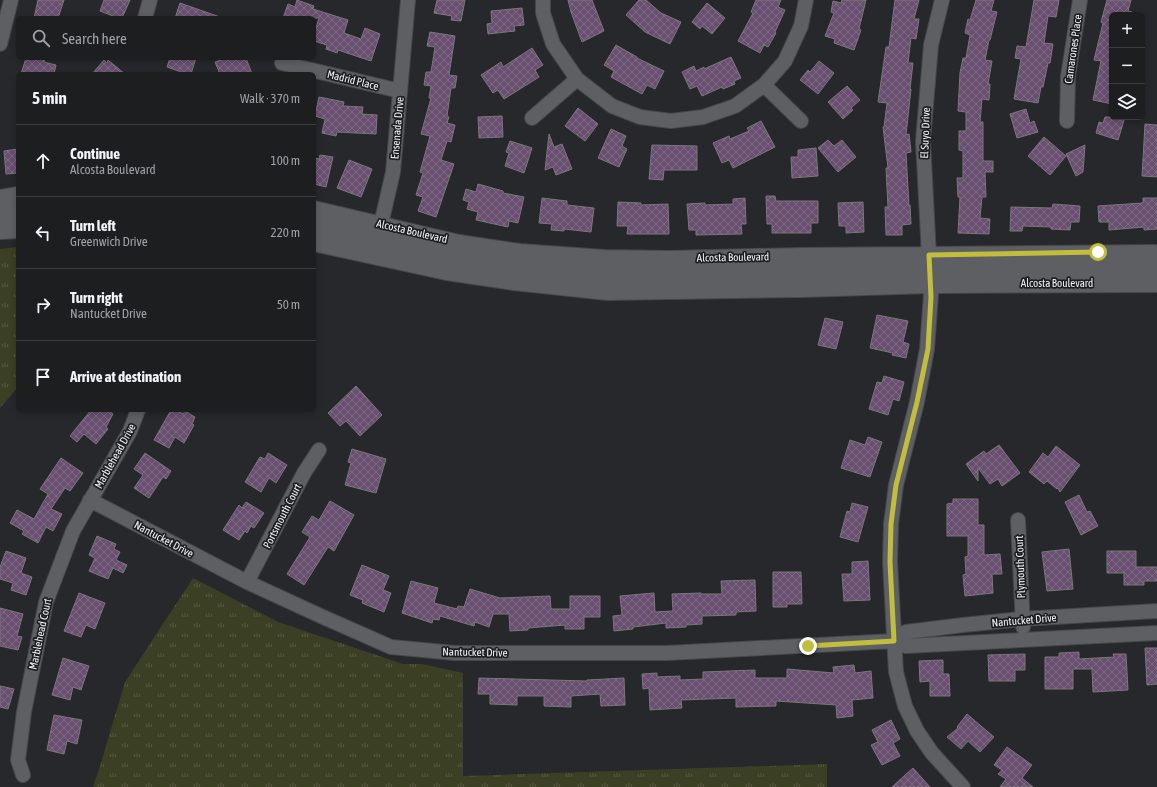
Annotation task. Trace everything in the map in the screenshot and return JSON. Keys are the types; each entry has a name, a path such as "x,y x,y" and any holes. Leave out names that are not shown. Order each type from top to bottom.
{"main road":[{"path":"0,213 16,210"},
{"name":"Alcosta Boulevard","path":"316,224 458,256 531,266 605,272 1157,266"},
{"path":"0,228 16,228"},
{"name":"Alcosta Boulevard","path":"316,241 377,239"},
{"name":"Alcosta Boulevard","path":"930,268 1157,282"}],"street":[{"path":"0,44 11,0"},
{"path":"146,16 150,0"},
{"name":"Ensenada Drive","path":"377,239 393,172 408,0"},
{"path":"543,0 543,13 553,44 577,79 612,106 640,116 672,121 704,117 735,106 764,85 785,61 801,26 806,0"},
{"name":"El Suyo Drive","path":"942,0 931,45 923,142 931,297 928,349 917,402 896,485 891,524 890,562 896,672 899,689 917,731 932,753 963,787"},
{"name":"Camarones Place","path":"1067,121 1068,76 1080,0"},
{"name":"Madrid Place","path":"282,63 400,91"},
{"path":"532,118 577,79"},
{"path":"764,85 800,121"},
{"path":"0,197 16,194"},
{"name":"Alcosta Boulevard","path":"316,209 377,239"},
{"name":"Alcosta Boulevard","path":"930,268 1154,252 1157,254"},
{"name":"Marblehead Drive","path":"90,500 130,431 137,412"},
{"name":"Portsmouth Court","path":"247,582 304,473 319,450"},
{"name":"Nantucket Drive","path":"90,500 247,582 323,618 392,647 455,653 667,653 894,641 906,646 1157,633"},
{"name":"Marblehead Court","path":"23,775 18,760 24,712 46,602 73,531 90,500"},
{"name":"Plymouth Court","path":"1018,520 1024,639"},
{"name":"Nantucket Drive","path":"894,641 906,632 1022,619 1157,611"},
{"path":"1108,614 1108,635"}],"green space":[{"path":"16,247 16,389 0,408 0,249"},
{"path":"193,578 278,622 403,664 422,664 463,673 463,776 827,764 827,787 93,787 125,682"}],"building":[{"path":"38,0 64,0 59,16 34,16"},
{"path":"104,0 130,0 123,16 113,16 100,11"},
{"path":"297,0 314,6 313,9 348,20 344,33 361,39 365,28 380,34 371,61 338,50 337,53 326,49 327,45 316,42 316,28 319,18 316,18 316,16 284,16 288,4 295,7"},
{"path":"437,0 465,0 461,21 451,20 452,16 434,13"},
{"path":"568,0 592,0 604,31 582,42"},
{"path":"639,0 646,0 661,13 681,22 670,44 645,32 626,15"},
{"path":"756,0 781,0 778,7 785,10 775,32 776,33 768,47 764,45 760,53 738,41 753,13 751,12"},
{"path":"842,0 866,0 859,29 861,30 854,50 834,43 835,39 825,36 834,13 831,12 833,1 841,3"},
{"path":"895,0 919,0 914,19 919,19 916,39 911,38 908,63 913,63 906,135 909,134 911,152 906,153 911,224 902,225 902,235 886,235 885,207 888,207 886,168 888,168 883,127 887,103 878,102 886,47 889,47"},
{"path":"976,0 994,0 991,11 997,12 985,60 992,61 988,84 990,84 989,100 982,99 980,122 983,122 983,161 993,161 993,172 985,172 986,197 982,197 980,218 990,219 989,234 958,233 960,197 958,197 957,178 963,178 963,151 959,150 959,131 966,131 966,112 958,111 960,73 963,58 966,58 970,35 965,33 968,19 970,20"},
{"path":"1034,0 1059,0 1056,17 1048,16 1044,43 1053,44 1050,63 1048,63 1038,103 1014,99 1021,59 1015,58 1017,46 1026,47"},
{"path":"1107,0 1131,0 1128,11 1132,12 1109,12 1109,103 1093,100 1101,61 1094,60 1103,23 1101,22"},
{"path":"180,3 217,16 176,16"},
{"path":"707,3 725,18 712,34 702,26 700,29 692,22"},
{"path":"522,8 524,25 514,26 515,31 488,34 487,24 492,23 491,11"},
{"path":"430,32 455,36 449,75 457,76 455,88 451,88 447,116 449,117 447,123 455,125 451,142 447,141 441,160 454,164 436,217 418,211 423,197 416,195 423,173 420,172 430,136 421,134 431,98 429,98 431,86 424,85 426,72 431,72 435,47 427,46"},
{"path":"616,45 637,58 664,71 655,89 647,85 642,94 611,77 614,71 604,65"},
{"path":"532,48 543,65 535,70 539,77 504,99 498,90 493,93 481,75 501,62 503,67"},
{"path":"731,57 741,78 734,81 735,84 723,89 722,87 702,96 697,86 690,89 682,72 694,66 696,71 704,67 704,69"},
{"path":"25,60 44,60 44,62 56,65 54,72 22,72"},
{"path":"104,60 107,63 108,60 123,72 94,72"},
{"path":"169,60 195,60 192,72 181,72 167,67"},
{"path":"220,60 247,60 251,72 219,72 215,62"},
{"path":"819,61 834,73 818,94 800,80 808,70 810,72"},
{"path":"847,86 860,100 851,108 853,110 843,119 828,102"},
{"path":"319,97 344,102 343,106 363,107 362,114 377,115 376,134 337,132 336,136 322,133 325,119 316,116"},
{"path":"578,108 598,124 585,141 565,126"},
{"path":"1026,109 1030,123 1034,121 1038,132 1017,138 1010,114"},
{"path":"502,116 503,137 479,138 478,117"},
{"path":"1105,117 1109,117 1109,120 1124,120 1118,140 1096,133 1099,122 1103,123"},
{"path":"761,121 775,147 733,168 729,160 722,163 713,143 729,136 730,139 749,131 747,128"},
{"path":"1145,124 1157,125 1157,177 1142,176"},
{"path":"611,129 626,136 622,146 627,149 619,167 598,158"},
{"path":"549,134 554,147 562,144 572,169 556,175 553,167 545,170"},
{"path":"1044,137 1066,156 1050,175 1028,156"},
{"path":"828,140 834,146 842,140 856,157 838,172 818,148"},
{"path":"510,141 532,148 524,173 505,166 509,153 506,152"},
{"path":"652,145 697,146 697,170 664,170 663,180 649,179"},
{"path":"1085,145 1083,172 1076,176 1066,154"},
{"path":"816,148 818,176 792,178 791,157 798,157 798,150"},
{"path":"16,149 16,173 6,174 4,151"},
{"path":"320,155 333,157 326,187 316,184 316,158 319,159"},
{"path":"349,160 372,169 361,197 337,188"},
{"path":"478,184 503,191 503,193 524,197 518,223 509,221 508,227 476,220 478,212 467,209 469,202 463,200 466,189 476,192"},
{"path":"766,196 775,196 776,201 818,201 818,223 811,223 811,233 772,233 772,224 767,224"},
{"path":"542,198 567,201 567,205 594,208 591,232 564,229 564,231 551,230 552,224 539,223"},
{"path":"745,198 746,224 741,224 742,234 696,235 696,230 689,230 687,204 733,204 733,199"},
{"path":"1143,198 1157,198 1157,229 1144,230 1144,227 1109,230 1109,222 1099,222 1098,206 1143,203"},
{"path":"618,202 641,203 641,205 668,204 669,234 627,234 628,226 617,226"},
{"path":"863,202 864,232 846,233 846,226 839,226 838,203"},
{"path":"1053,204 1080,206 1079,222 1071,222 1070,230 1051,229 1051,227 1023,226 1022,231 1010,231 1011,207 1052,208"},
{"path":"877,315 908,321 903,342 909,344 906,358 892,355 893,353 870,348"},
{"path":"825,318 843,322 836,349 818,345"},
{"path":"884,376 904,382 899,401 893,399 888,415 869,409 877,382 882,383"},
{"path":"356,386 382,415 360,436 346,421 340,426 328,413"},
{"path":"89,412 110,412 113,414 106,427 108,429 96,444 84,434 77,442 70,436"},
{"path":"170,412 180,412 183,414 187,412 195,417 192,424 194,425 184,443 175,437 169,448 154,440"},
{"path":"868,437 882,442 870,477 841,468 850,440 865,445"},
{"path":"999,445 1020,473 1002,486 998,479 990,484 978,468 978,481 966,464 984,451 986,454"},
{"path":"1056,446 1080,465 1060,492 1058,488 1057,489 1047,481 1044,484 1029,472 1043,453 1048,457"},
{"path":"352,449 386,459 376,493 345,485 351,463 348,462"},
{"path":"145,453 171,471 166,479 163,477 149,498 134,488 143,475 134,469"},
{"path":"268,453 287,465 276,483 269,478 261,492 245,482 260,457 265,459"},
{"path":"61,458 83,473 70,491 65,488 51,509 62,514 53,531 46,527 38,543 22,534 24,531 10,523 17,510 34,519 48,494 40,489"},
{"path":"1079,495 1087,512 1090,511 1098,526 1081,535 1065,502"},
{"path":"953,499 978,499 978,525 984,525 984,555 1000,554 1002,574 992,574 993,593 965,596 963,575 966,574 965,557 968,556 968,536 947,536 947,504 953,503"},
{"path":"330,501 354,515 334,551 328,547 304,585 287,574 310,537 302,532 312,516 319,520"},
{"path":"246,502 264,513 254,528 251,526 247,533 245,531 239,540 223,530 239,505 242,508"},
{"path":"852,503 868,507 858,542 840,537 847,511 850,512"},
{"path":"97,536 116,544 114,549 120,552 116,560 127,565 123,573 113,568 108,579 89,571 95,558 89,555"},
{"path":"1069,549 1073,589 1047,591 1042,552"},
{"path":"6,551 26,558 21,573 32,577 26,595 11,590 13,583 0,579 0,567"},
{"path":"1107,551 1136,551 1136,567 1157,567 1157,581 1144,581 1144,585 1124,585 1124,573 1107,573"},
{"path":"868,561 870,600 844,601 842,574 852,574 852,562"},
{"path":"362,565 389,576 383,590 391,593 384,612 362,603 363,600 350,595"},
{"path":"773,572 801,572 802,604 787,604 787,607 773,607"},
{"path":"755,580 756,611 736,612 736,615 702,616 702,624 686,625 686,627 666,628 666,623 614,631 613,616 622,615 620,596 654,593 655,612 673,611 672,594 722,594 721,581"},
{"path":"411,581 438,588 434,603 457,609 458,606 464,607 470,589 500,598 550,596 551,609 570,609 570,596 600,596 600,617 584,617 584,629 565,629 565,625 510,631 509,614 493,614 489,627 475,622 474,626 440,616 439,620 433,619 432,623 402,613"},
{"path":"79,593 105,603 95,629 86,625 81,637 64,631"},
{"path":"0,608 23,614 17,636 22,637 18,650 0,646"},
{"path":"1145,648 1157,648 1157,684 1147,685"},
{"path":"1079,652 1079,659 1114,657 1113,654 1126,654 1128,690 1093,692 1092,669 1073,669 1073,689 1045,689 1045,657 1059,657 1059,653"},
{"path":"1025,654 1025,670 1015,670 1015,681 989,681 988,655"},
{"path":"63,658 89,666 81,690 73,687 70,700 52,695"},
{"path":"943,660 943,674 949,674 950,696 930,696 930,681 920,682 919,661"},
{"path":"854,665 855,673 871,671 873,698 852,700 853,716 837,718 836,705 776,701 776,706 736,707 736,698 681,700 682,708 650,710 649,688 643,689 642,674 657,673 657,677 680,676 680,680 703,679 703,672 755,670 755,678 787,678 787,669 834,673 833,667"},
{"path":"479,678 587,681 624,678 625,705 601,706 600,694 571,696 571,707 544,706 544,696 517,696 517,705 490,704 490,694 478,694"},
{"path":"0,686 14,689 8,709 0,707"},
{"path":"967,714 994,737 980,752 968,741 961,749 947,737 958,728 957,727"},
{"path":"54,715 82,720 77,744 67,741 64,754 47,750"},
{"path":"891,720 900,739 893,743 900,756 882,765 871,745 878,742 872,730"},
{"path":"1007,747 1032,765 1022,778 1033,787 1000,787 1006,779 998,774 1002,770 994,765"},
{"path":"913,768 930,787 892,787 904,776"}],"route":[{"path":"808,646 894,641 890,562 891,524 896,485 917,402 928,349 931,297 929,255 1098,252"}]}
